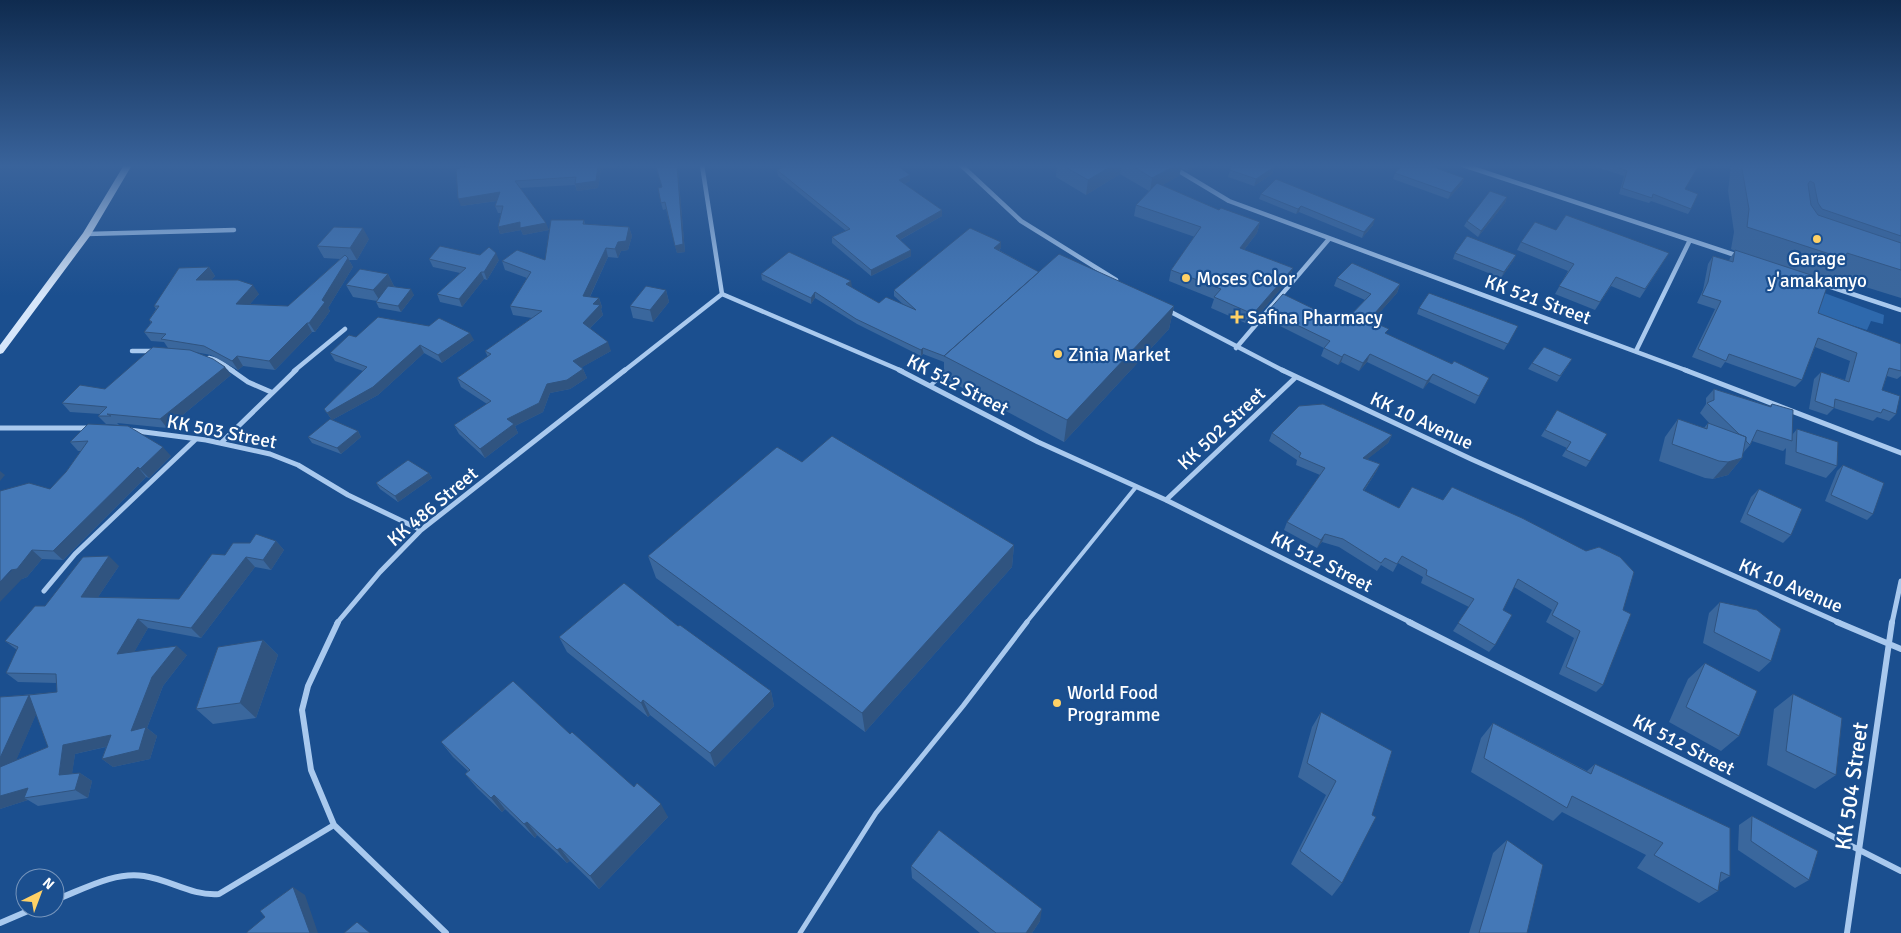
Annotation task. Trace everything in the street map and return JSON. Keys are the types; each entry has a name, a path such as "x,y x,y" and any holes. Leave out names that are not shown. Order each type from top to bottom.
{"main road":[{"path":"0,351 87,234 102,209"}],"street":[{"path":"709,209 722,294"},
{"path":"1008,209 1021,221 1124,286"},
{"name":"KK 521 Street","path":"1249,209 1636,351 1901,453"},
{"path":"1595,209 1740,256"},
{"path":"87,234 234,230"},
{"path":"1236,348 1329,239"},
{"path":"1636,351 1690,240"},
{"path":"1816,282 1901,310"},
{"name":"KK 512 Street","path":"722,294 870,356 931,385 1038,442 1166,500 1901,871"},
{"name":"KK 486 Street","path":"446,933 334,825 311,770 302,710 308,686 335,626 380,572 421,530 722,294"},
{"name":"KK 10 Avenue","path":"1166,309 1236,348 1428,440 1901,649"},
{"path":"221,443 271,392 345,329"},
{"path":"132,351 160,351"},
{"path":"204,357 219,361 248,382 271,392"},
{"name":"KK 502 Street","path":"1166,500 1296,378"},
{"path":"0,428 92,428"},
{"name":"KK 503 Street","path":"120,429 196,438 270,454 298,465 348,495 421,530"},
{"path":"44,590 75,554 196,438"},
{"name":"KK 504 Street","path":"1847,933 1888,643 1901,581"},
{"path":"65,896 86,888 133,875 205,897 219,894 334,825"},
{"path":"0,923 15,917"}],"lane":[{"path":"1072,264 1080,258"},
{"path":"931,385 953,366"},
{"path":"800,933 876,813 963,706 1056,584 1136,487"}],"shaded area":[{"path":"1819,291 1884,315 1883,324 1871,321 1867,330 1817,314"}],"building":[{"path":"502,209 535,209 546,223 520,228 520,222 498,227"},
{"path":"666,209 680,209 683,244 675,246"},
{"path":"825,209 942,210 896,236 911,250 871,270 832,237 850,229"},
{"path":"1146,209 1223,209 1260,222 1240,248 1293,268 1253,314 1214,297 1221,289 1171,270 1201,227"},
{"path":"1307,209 1349,209 1375,219 1364,232"},
{"path":"1477,209 1498,209 1481,231 1467,221"},
{"path":"1749,209 1813,209 1818,215 1901,243 1901,270 1847,253 1845,259 1747,227"},
{"path":"1822,209 1901,209 1901,236"},
{"path":"1566,215 1669,253 1645,289 1616,277 1600,302 1559,286 1574,264 1521,242 1535,222 1556,230"},
{"path":"551,220 584,220 583,224 629,227 626,241 618,242 615,249 606,248 583,296 599,298 593,304 600,305 583,323 608,342 573,361 583,369 567,380 547,384 539,403 507,419 514,424 480,449 454,425 491,401 457,378 491,354 485,351 542,311 510,306 531,272 502,261 517,250 545,260"},
{"path":"334,227 363,228 350,248 317,246"},
{"path":"970,228 1001,242 994,248 1039,272 944,356 923,348 921,350 856,319 815,292 811,298 761,274 789,252 851,281 846,284 879,303 886,297 916,310 894,290"},
{"path":"1467,236 1516,255 1504,272 1455,253"},
{"path":"440,246 480,255 489,247 496,253 484,272 481,272 459,299 437,294 466,268 429,259"},
{"path":"1735,250 1829,281 1818,313 1901,344 1901,371 1889,368 1882,390 1900,396 1896,414 1883,409 1881,413 1835,399 1834,408 1815,401 1821,372 1849,382 1857,353 1818,338 1802,380 1729,354 1726,361 1698,349 1721,301 1702,295 1708,282 1713,256 1733,262"},
{"name":"Zinia Market","path":"1059,254 1174,306 1067,420 944,356"},
{"path":"345,255 348,258 322,300 325,302 309,323 269,361 237,356 232,361 204,346 161,339 166,334 144,332 152,322 149,320 159,306 154,306 179,268 209,267 196,280 238,280 253,285 236,304 288,306"},
{"path":"1352,263 1400,284 1369,320 1389,329 1385,333 1452,364 1454,361 1489,378 1479,396 1433,374 1427,381 1370,354 1363,363 1344,354 1342,357 1324,348 1330,341 1268,311 1283,294 1343,323 1371,294 1337,278"},
{"path":"360,269 388,274 373,290 346,285"},
{"path":"388,286 411,289 398,306 376,302"},
{"path":"646,286 666,290 650,310 630,306"},
{"path":"1429,293 1518,326 1508,344 1419,308"},
{"path":"378,317 429,326 439,318 470,333 438,355 420,345 373,387 327,413 324,409 367,367 330,353 349,335 356,337"},
{"path":"153,347 190,350 213,359 225,367 160,419 107,414 111,416 98,416 107,407 62,403 80,385 105,389"},
{"path":"1544,347 1572,359 1560,376 1532,363"},
{"path":"1714,389 1771,407 1772,404 1793,410 1792,441 1757,430 1750,445 1746,441 1746,437 1739,434 1707,403 1714,400"},
{"path":"1323,404 1392,435 1363,458 1380,464 1363,490 1399,508 1412,487 1443,500 1452,487 1522,518 1586,551 1599,547 1620,557 1634,572 1623,610 1631,614 1603,685 1566,667 1580,631 1552,615 1558,603 1518,579 1503,610 1512,615 1495,645 1458,623 1474,599 1426,575 1427,570 1402,556 1397,564 1385,558 1381,563 1343,539 1325,534 1321,540 1287,522 1325,468 1299,457 1301,453 1272,433 1299,406"},
{"path":"1557,410 1607,434 1590,461 1566,450 1571,442 1545,430"},
{"path":"330,419 358,431 337,448 308,437"},
{"path":"1678,419 1707,429 1708,423 1746,437 1742,458 1728,462 1719,461 1672,444"},
{"path":"88,424 128,426 163,447 140,469 138,467 53,551 32,550 17,569 11,570 0,582 0,491 29,483 50,489 66,472 88,441 70,442"},
{"path":"1797,429 1838,442 1837,466 1796,452"},
{"path":"832,436 1014,545 862,713 648,556 777,447 802,462"},
{"path":"408,460 429,473 395,496 376,483"},
{"path":"1843,465 1884,483 1873,514 1831,495"},
{"path":"1759,489 1802,509 1791,535 1747,514"},
{"path":"256,534 276,541 263,560 246,557 191,628 138,619 117,654 177,646 152,677 131,731 146,727 139,750 102,759 111,735 63,745 59,775 80,773 75,790 24,798 28,788 0,796 0,767 48,747 29,695 57,692 56,674 6,673 18,647 5,641 35,606 45,606 83,557 109,556 81,597 179,599 212,554 225,555 233,543 250,543"},
{"path":"624,583 678,626 680,625 771,691 710,753 643,700 641,703 559,637"},
{"path":"1720,602 1757,610 1781,629 1771,661 1714,632"},
{"path":"263,640 240,703 196,709 218,647"},
{"path":"1705,663 1757,691 1739,736 1686,707"},
{"path":"513,681 570,734 572,732 634,787 637,783 661,804 590,876 560,848 557,850 527,822 524,824 494,795 491,798 465,774 470,770 441,742"},
{"path":"1793,694 1842,718 1836,775 1786,751"},
{"path":"29,695 0,758 0,697"},
{"path":"1321,712 1392,751 1372,815 1376,817 1342,883 1300,851 1336,781 1307,763"},
{"path":"1493,723 1591,774 1595,764 1730,828 1730,876 1721,872 1718,891 1654,855 1663,843 1572,796 1567,808 1484,758"},
{"path":"1752,816 1818,851 1809,880 1751,841"},
{"path":"939,830 1042,909 1026,933 996,933 911,866"},
{"path":"1507,840 1543,865 1527,933 1479,933"},
{"path":"293,887 310,933 247,933 265,917 260,911"},
{"path":"357,922 370,933 344,933"}],"place":[{"name":"Garage y'amakamyo","path":"1817,239"},
{"name":"Moses Color","path":"1186,278"},
{"name":"Safina Pharmacy","path":"1237,317"},
{"name":"Zinia Market","path":"1058,354"},
{"name":"World Food Programme","path":"1057,703"}]}
